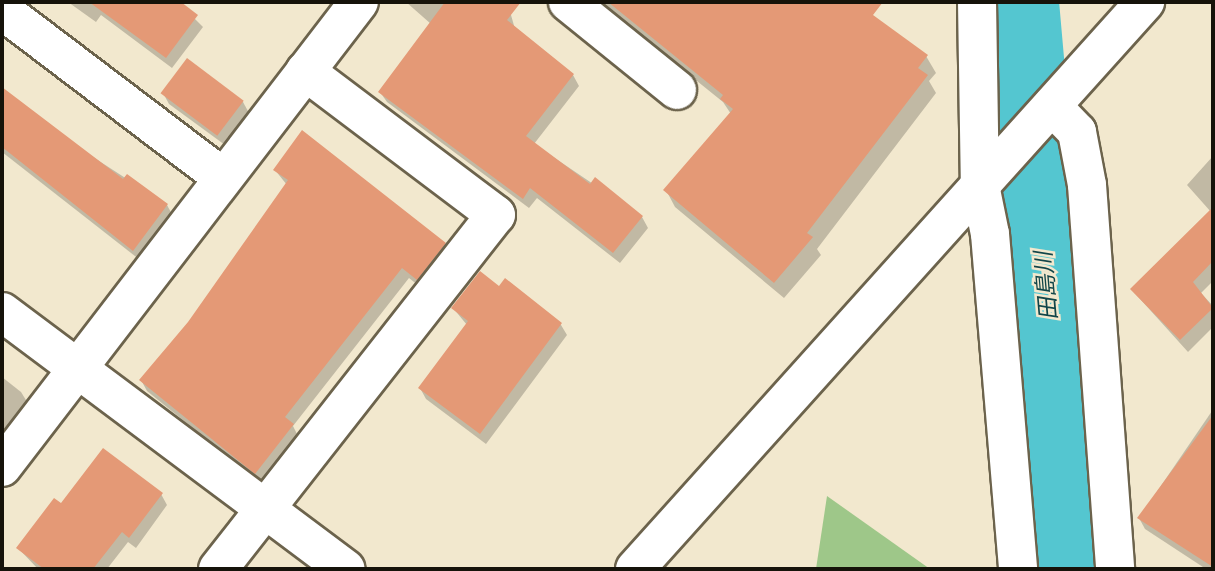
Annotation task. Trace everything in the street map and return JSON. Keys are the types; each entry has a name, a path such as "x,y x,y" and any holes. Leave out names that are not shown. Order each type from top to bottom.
{"street":[{"path":"2,467 74,368 359,2"},
{"path":"568,2 677,90"},
{"path":"977,2 980,185 990,234 1018,569"},
{"path":"635,569 1145,2"},
{"path":"2,10 222,177"},
{"path":"218,569 496,215 304,71"},
{"path":"1052,106 1077,132 1087,185 1115,569"},
{"path":"2,312 345,569"}],"green space":[{"path":"827,496 930,569 816,569"}],"building":[{"path":"89,2 181,2 198,15 166,58"},
{"path":"445,2 521,2 507,20 574,74 526,136 590,184 595,177 643,216 613,253 530,188 523,199 378,92"},
{"path":"608,2 883,2 873,15 928,55 918,68 928,75 807,233 813,237 774,283 663,190 733,109 720,99 723,95"},
{"path":"187,58 244,101 217,136 161,93"},
{"path":"2,87 123,179 127,174 168,204 133,251 2,147"},
{"path":"302,130 446,243 417,280 402,268 285,417 294,424 255,474 139,380 188,322 288,180 273,170"},
{"path":"1213,207 1213,261 1193,282 1213,308 1180,340 1130,289"},
{"path":"480,271 499,286 505,278 562,323 480,434 418,388 468,321 451,308"},
{"path":"1213,415 1213,567 1137,518"},
{"path":"103,448 163,493 129,538 122,532 93,569 44,569 16,548 54,498 61,503"}],"waterway":[{"name":"田島川","path":"1021,2 1071,569"}]}
